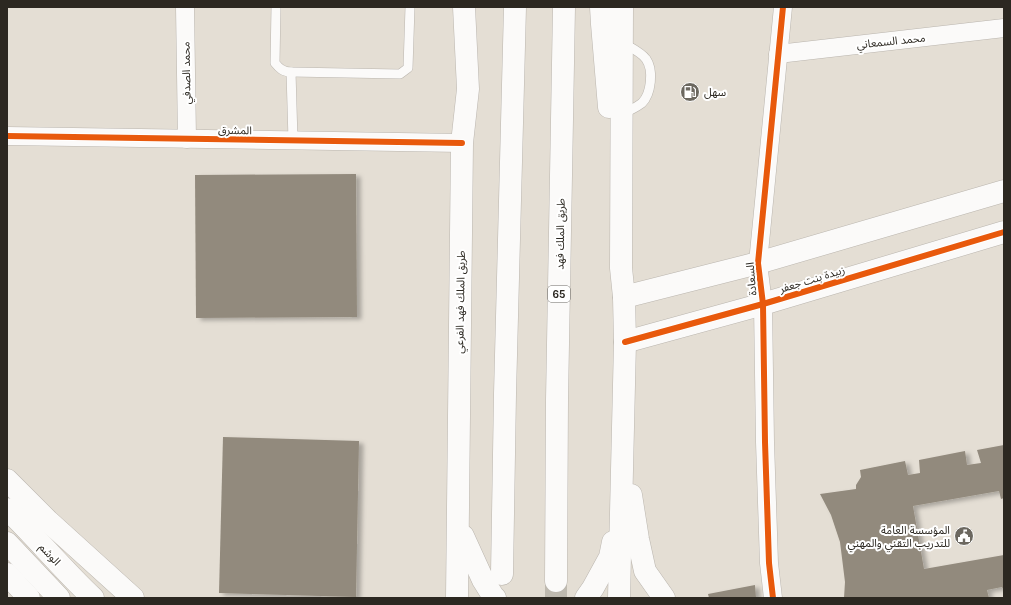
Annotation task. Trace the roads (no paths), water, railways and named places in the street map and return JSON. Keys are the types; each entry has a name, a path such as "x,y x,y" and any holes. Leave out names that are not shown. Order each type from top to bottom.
{"main road":[{"name":"طريق الملك فهد الفرعي","path":"457,598 462,143 468,89 464,7"},
{"path":"468,89 478,7"},
{"path":"502,574 515,7"},
{"name":"طريق الملك فهد","path":"556,581 557,400 564,7"},
{"path":"601,7 624,297 625,342 619,598"},
{"path":"621,268 622,7"},
{"path":"624,297 758,263 1004,191"},
{"name":"زبيدة بنت جعفر","path":"625,342 763,304 1004,232"},
{"path":"622,430 638,539 645,571 664,598"},
{"path":"459,446 463,536 469,598"},
{"path":"7,480 53,526 132,598"},
{"path":"586,598 610,557 621,495"},
{"path":"606,598 621,495"},
{"name":"الوشم","path":"7,509 72,578 93,598"},
{"path":"463,536 483,580 495,598"},
{"path":"7,543 58,598"},
{"path":"453,598 458,564"},
{"path":"7,574 29,598"}],"street":[{"name":"محمد الصدفي","path":"184,7 187,139"},
{"name":"السعادة","path":"773,598 769,563 763,304 758,263 783,7"},
{"name":"محمد السمعاني","path":"778,54 1004,28"},
{"name":"المشرق","path":"7,136 462,143"}],"lane":[{"path":"276,7 275,63 279,68 286,72 400,74 408,68 410,7"},
{"path":"621,115 642,103 649,92 651,77 650,65 645,58 622,42"},
{"path":"291,72 293,140"}],"tunnel":[{"path":"556,581 556,598"}],"place":[{"name":"سهل","path":"690,92"},
{"name":"المؤسسة العامة للتدريب التقني والمهني","path":"964,536"}]}
